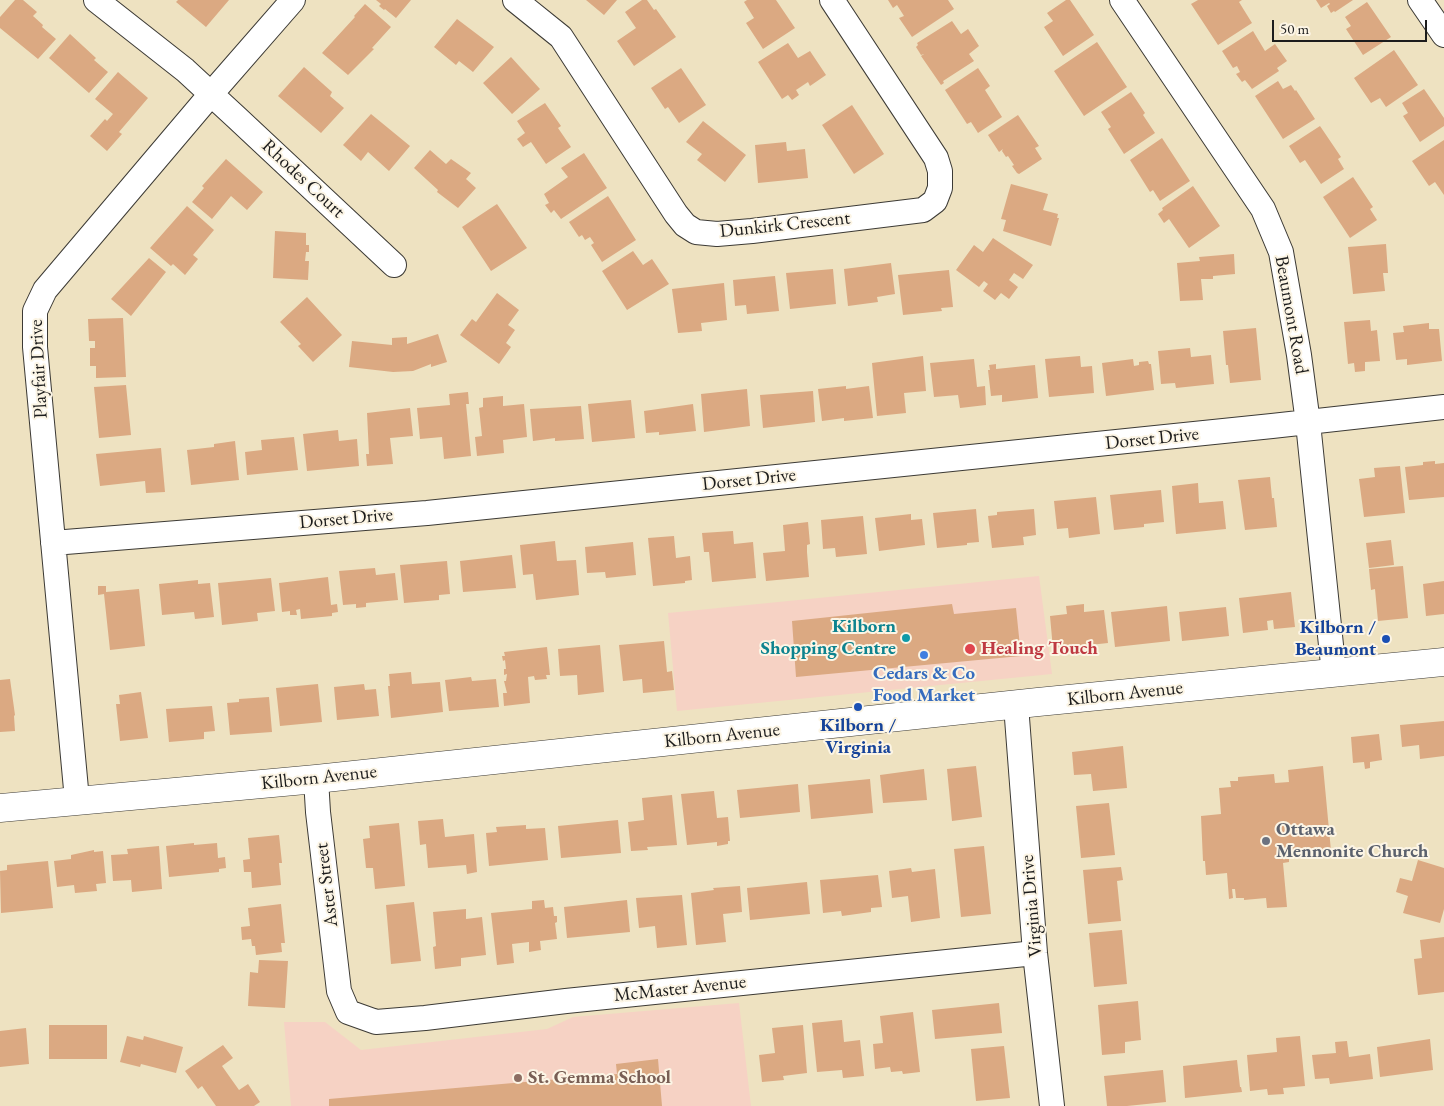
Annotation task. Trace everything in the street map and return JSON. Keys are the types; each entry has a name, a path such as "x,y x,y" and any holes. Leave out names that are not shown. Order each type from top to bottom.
{"street":[{"name":"Rhodes Court","path":"96,0 211,94 394,265"},
{"name":"Playfair Drive","path":"77,800 35,347 35,311 45,290 293,0"},
{"name":"Dunkirk Crescent","path":"515,0 561,37 685,225 696,232 716,234 923,210 935,200 940,188 940,171 936,158 832,0"},
{"name":"Beaumont Road","path":"1122,0 1263,209 1282,252 1308,422 1334,674"},
{"path":"1420,0 1444,35"},
{"name":"Dorset Drive","path":"53,543 427,513 1444,407"},
{"name":"Kilborn Avenue","path":"0,808 316,778 1444,662"},
{"name":"Virginia Drive","path":"1016,705 1036,953 1052,1106"},
{"name":"Aster Street","path":"316,778 319,821 339,991"},
{"name":"McMaster Avenue","path":"339,991 348,1012 376,1022 1036,953"}],"shaded area":[{"path":"1039,576 1052,674 677,711 668,613"},
{"name":"St. Gemma School","path":"739,1003 751,1106 291,1106 284,1022 325,1022 361,1050 547,1029 573,1017"}],"building":[{"path":"15,0 23,0 37,12 33,16 56,39 38,59 0,28 0,17"},
{"path":"178,0 229,0 206,27 176,2"},
{"path":"376,0 411,0 396,18 379,6 381,4"},
{"path":"586,0 617,0 604,15"},
{"path":"642,0 647,0 654,10 656,9 676,37 634,66 617,41 636,28 625,12"},
{"path":"747,0 776,0 795,28 763,49 746,23 754,18 744,2"},
{"path":"888,0 948,0 954,9 912,37 899,18 904,16 897,5 893,8"},
{"path":"1066,0 1070,0 1094,35 1063,56 1044,27 1053,21 1047,13"},
{"path":"1198,0 1242,0 1239,2 1252,23 1218,45 1191,4"},
{"path":"1316,0 1353,0 1331,13 1327,6 1329,3 1321,8"},
{"path":"1367,2 1391,37 1363,55 1346,29 1351,26 1345,17"},
{"path":"365,4 391,27 372,48 374,49 348,75 322,53"},
{"path":"457,19 494,47 473,72 459,61 456,65 434,47"},
{"path":"952,21 961,34 968,29 979,46 969,54 974,61 943,81 944,83 941,85 921,56 924,54 921,55 916,47 917,43"},
{"path":"1253,31 1265,51 1275,44 1287,61 1277,68 1279,71 1252,89 1245,80 1242,82 1236,74 1240,72 1237,66 1233,68 1222,51"},
{"path":"70,34 108,72 89,93 49,58"},
{"path":"1097,42 1127,87 1084,116 1054,71"},
{"path":"788,43 798,58 810,51 826,75 810,86 808,82 796,90 799,95 792,100 788,95 782,99 758,62"},
{"path":"1394,50 1418,85 1386,107 1380,98 1371,103 1354,78"},
{"path":"511,57 540,89 512,114 483,83"},
{"path":"304,67 332,92 330,96 344,108 321,133 278,96"},
{"path":"681,68 706,105 679,123 668,107 665,109 651,88"},
{"path":"978,68 990,86 985,90 1002,117 978,133 971,122 967,124 945,90"},
{"path":"118,72 148,98 119,132 122,134 107,151 90,136 105,119 107,121 113,114 95,99"},
{"path":"1278,81 1283,89 1291,85 1296,90 1315,119 1283,139 1255,96"},
{"path":"1424,89 1444,118 1444,126 1420,142 1403,116 1408,113 1402,103"},
{"path":"1131,92 1155,133 1124,154 1108,129 1111,127 1101,112"},
{"path":"545,103 561,126 558,128 571,147 546,164 531,142 523,147 517,139 525,133 517,121"},
{"path":"852,105 884,154 854,174 822,125"},
{"path":"371,114 410,146 389,171 368,152 361,161 343,145"},
{"path":"1018,115 1039,146 1035,148 1042,159 1019,174 1012,166 1014,165 1008,156 1006,157 1002,151 1003,149 999,152 988,135"},
{"path":"703,121 746,155 725,182 697,160 702,154 686,142"},
{"path":"1320,126 1341,157 1338,159 1344,169 1321,184 1305,160 1300,163 1289,146"},
{"path":"1162,138 1190,181 1160,201 1153,190 1150,192 1130,160"},
{"path":"1444,140 1444,195 1435,182 1429,186 1412,161"},
{"path":"786,142 787,151 805,149 808,178 758,183 755,145"},
{"path":"430,150 446,164 451,159 471,173 466,179 476,188 458,208 437,192 438,190 414,168"},
{"path":"584,153 607,188 561,219 554,210 551,213 545,205 549,203 544,194 568,177 561,168"},
{"path":"226,159 263,192 247,210 231,196 212,219 192,202 204,188 202,186"},
{"path":"1353,177 1373,207 1370,209 1377,220 1350,238 1323,197"},
{"path":"1011,184 1048,194 1043,210 1058,214 1057,218 1059,218 1051,246 1003,231 1006,220 1001,219"},
{"path":"1193,186 1220,226 1189,248 1169,219 1164,223 1158,214 1163,210 1162,208"},
{"path":"608,196 636,240 602,262 591,245 594,243 590,237 585,240 582,235 579,237 569,222"},
{"path":"497,204 527,248 491,271 462,227"},
{"path":"187,206 214,230 193,255 198,259 185,275 150,248"},
{"path":"275,231 306,233 306,245 309,245 309,252 306,252 305,261 309,261 308,280 273,278"},
{"path":"993,238 1033,265 1023,279 1014,273 1009,280 1018,287 1009,299 1001,293 995,300 983,291 988,284 984,281 979,287 956,270 974,245 983,252"},
{"path":"1386,244 1388,273 1383,273 1385,291 1353,294 1348,247"},
{"path":"633,251 643,265 652,259 669,284 627,310 602,271"},
{"path":"1234,254 1235,274 1213,276 1213,279 1201,279 1203,300 1180,301 1177,263 1200,261 1199,257"},
{"path":"149,258 166,272 131,316 111,299"},
{"path":"891,263 895,294 877,297 878,302 848,306 844,269"},
{"path":"833,269 836,304 790,309 786,273"},
{"path":"949,270 953,307 941,308 942,311 903,315 898,275"},
{"path":"775,276 779,311 747,314 746,305 735,306 733,280"},
{"path":"724,283 727,320 701,323 702,331 678,333 672,289"},
{"path":"497,293 519,310 508,325 515,330 506,343 511,347 499,364 460,335 472,319 476,322"},
{"path":"307,297 342,335 313,362 298,346 301,344 280,322"},
{"path":"123,318 126,377 96,378 96,366 90,366 90,348 95,348 95,341 89,341 88,319"},
{"path":"1370,320 1371,331 1377,330 1380,361 1365,362 1365,371 1355,372 1354,363 1348,364 1344,322"},
{"path":"1429,323 1429,329 1439,329 1442,361 1407,365 1407,359 1396,360 1393,333 1404,332 1403,326"},
{"path":"1256,328 1261,380 1230,383 1228,365 1226,365 1223,331"},
{"path":"438,334 447,362 431,367 431,364 413,371 393,372 349,367 352,341 392,345 392,338 407,337 407,344"},
{"path":"1190,348 1191,357 1211,355 1214,384 1176,388 1175,383 1161,384 1158,351"},
{"path":"923,356 926,391 904,393 906,413 877,416 872,363"},
{"path":"1080,356 1081,367 1092,366 1094,393 1049,397 1045,359"},
{"path":"974,359 977,387 985,386 986,405 960,408 958,395 934,397 930,363"},
{"path":"1133,359 1134,366 1139,365 1139,362 1148,361 1151,364 1154,390 1106,396 1102,363"},
{"path":"996,364 996,369 1035,365 1038,398 1002,402 1002,395 991,396 988,370 990,370 989,365"},
{"path":"126,385 131,435 99,438 94,387"},
{"path":"846,386 846,389 869,386 873,418 844,421 844,418 822,421 818,389"},
{"path":"747,389 750,426 704,432 701,394"},
{"path":"813,391 815,422 763,428 760,395"},
{"path":"468,392 469,404 466,404 471,456 444,459 442,437 420,439 417,408 450,405 449,394"},
{"path":"503,396 503,406 524,404 527,437 503,440 504,453 477,456 475,437 482,436 479,408 483,407 483,398"},
{"path":"631,400 635,438 592,442 588,404"},
{"path":"693,404 696,431 659,435 659,432 646,433 644,411"},
{"path":"581,406 584,439 555,441 555,438 533,441 530,409"},
{"path":"410,408 413,436 390,438 393,464 367,466 366,454 369,454 367,413"},
{"path":"338,430 339,441 357,439 359,466 307,471 303,434"},
{"path":"294,437 298,470 247,475 245,452 262,450 261,440"},
{"path":"235,441 239,480 191,485 187,450 214,447 214,444"},
{"path":"161,448 165,492 146,493 145,481 100,486 96,454"},
{"path":"1435,461 1435,464 1444,463 1444,497 1409,500 1405,467 1423,465 1423,462"},
{"path":"1400,466 1405,513 1364,517 1359,479 1375,477 1374,468"},
{"path":"1270,477 1277,527 1245,530 1238,480"},
{"path":"1198,483 1199,503 1223,501 1226,529 1176,534 1172,486"},
{"path":"1161,490 1164,522 1144,524 1144,527 1114,530 1110,495"},
{"path":"1096,497 1100,534 1069,538 1068,528 1057,529 1054,501"},
{"path":"976,509 979,542 937,548 933,513"},
{"path":"1034,509 1036,535 1023,537 1024,545 992,548 988,516 997,515 997,512"},
{"path":"911,514 911,520 922,519 925,545 879,551 875,518"},
{"path":"863,516 867,554 836,557 835,548 823,549 821,520"},
{"path":"808,522 810,544 807,545 809,577 766,581 763,553 785,551 783,525"},
{"path":"733,531 734,544 753,542 756,578 712,582 709,552 704,552 702,533"},
{"path":"674,536 676,558 690,556 692,580 685,581 685,583 653,586 648,538"},
{"path":"1391,540 1394,565 1369,568 1366,543"},
{"path":"555,541 557,561 576,560 579,595 536,600 533,574 523,575 520,545"},
{"path":"633,542 636,575 606,578 605,572 587,573 585,547"},
{"path":"512,555 516,588 463,592 460,561"},
{"path":"447,561 450,594 439,595 439,600 404,603 400,565"},
{"path":"1403,566 1408,618 1378,621 1375,589 1371,590 1369,569"},
{"path":"375,568 376,575 395,573 398,600 366,603 366,607 356,608 356,604 343,605 339,571"},
{"path":"328,577 331,605 337,604 338,612 332,613 332,616 301,619 300,609 296,610 297,615 290,615 290,611 282,612 279,583"},
{"path":"271,578 275,611 257,613 258,621 222,625 218,583"},
{"path":"198,580 198,584 210,583 214,617 195,619 194,612 162,615 159,584"},
{"path":"1444,581 1444,614 1426,616 1423,584"},
{"path":"98,586 106,586 106,592 139,589 145,646 110,650 104,594 98,595"},
{"path":"1291,592 1295,627 1274,629 1273,620 1267,621 1268,630 1243,633 1239,598"},
{"name":"Kilborn Shopping Centre","path":"952,604 954,614 1016,608 1021,656 796,677 792,621"},
{"path":"1084,604 1084,612 1104,610 1108,643 1053,649 1050,616 1067,614 1066,606"},
{"path":"1167,606 1170,641 1115,647 1111,612"},
{"path":"1226,607 1229,636 1182,641 1179,612"},
{"path":"664,641 667,672 672,671 674,690 643,693 642,679 623,681 619,645"},
{"path":"600,645 604,692 578,695 577,675 560,676 558,649"},
{"path":"547,647 550,675 546,675 547,679 535,680 534,676 528,677 530,703 504,706 503,693 507,693 504,681 506,681 507,674 504,675 504,669 506,669 505,660 503,661 502,656 505,656 504,652"},
{"path":"411,672 412,684 440,682 443,712 391,718 388,686 390,686 389,674"},
{"path":"471,677 472,681 496,679 499,707 449,711 445,680"},
{"path":"10,679 15,715 15,731 0,732 0,680"},
{"path":"318,684 322,722 280,726 276,688"},
{"path":"364,684 365,690 376,689 379,716 337,720 334,687"},
{"path":"141,692 148,738 120,741 116,704 120,704 119,695"},
{"path":"269,697 272,732 230,735 227,703 239,702 239,699"},
{"path":"212,706 215,731 204,732 204,739 169,742 166,709"},
{"path":"1444,721 1444,756 1420,759 1419,745 1402,747 1400,725"},
{"path":"1379,734 1382,760 1370,762 1370,768 1365,769 1364,762 1353,763 1351,737"},
{"path":"1123,746 1127,788 1093,791 1091,774 1074,775 1072,752"},
{"path":"976,766 982,817 952,821 947,769"},
{"name":"Ottawa Mennonite Church","path":"1323,766 1331,851 1289,855 1289,862 1283,863 1287,907 1267,908 1266,898 1244,900 1244,898 1236,898 1235,889 1232,889 1233,898 1229,899 1227,873 1206,875 1205,861 1203,861 1201,816 1221,814 1219,788 1231,787 1230,781 1238,781 1238,777 1274,774 1275,783 1289,782 1288,770"},
{"path":"924,769 927,800 883,803 880,775"},
{"path":"870,779 873,813 811,819 808,785"},
{"path":"798,784 800,812 740,818 737,790"},
{"path":"714,791 717,818 728,817 730,841 728,841 728,844 717,846 717,842 687,845 681,794"},
{"path":"672,795 677,845 647,847 648,850 631,851 628,822 644,820 642,798"},
{"path":"1109,803 1115,855 1081,858 1076,806"},
{"path":"443,819 445,837 474,834 477,872 467,874 466,865 428,868 426,844 420,845 418,821"},
{"path":"618,820 621,853 561,858 558,826"},
{"path":"399,823 405,886 375,889 373,868 366,868 363,839 370,838 369,826"},
{"path":"526,825 526,829 545,828 548,860 489,866 486,833 497,832 496,827"},
{"path":"279,835 282,863 279,863 281,885 252,888 251,872 244,872 243,860 250,859 248,838"},
{"path":"194,843 194,845 217,843 218,858 225,857 226,868 219,869 219,872 169,877 166,846"},
{"path":"159,846 162,889 132,892 131,880 113,881 111,855 128,854 127,849"},
{"path":"984,846 991,914 961,917 954,849"},
{"path":"94,850 94,852 103,851 106,883 96,884 97,891 75,893 74,885 57,887 54,861 71,859 71,855"},
{"path":"1418,860 1444,868 1444,909 1440,923 1403,913 1408,896 1396,892 1400,878 1412,881"},
{"path":"48,861 53,908 1,913 0,871 7,870 7,865"},
{"path":"1121,867 1123,880 1117,881 1121,921 1088,924 1083,870"},
{"path":"911,868 912,872 935,869 940,918 911,922 908,896 892,898 889,871"},
{"path":"878,875 882,907 871,908 871,912 842,916 841,911 823,913 820,880"},
{"path":"807,882 810,914 750,920 747,888"},
{"path":"740,886 742,912 723,914 726,942 696,945 691,893 714,890 713,888"},
{"path":"682,895 687,945 657,948 655,926 639,928 636,898"},
{"path":"544,900 545,908 553,907 554,916 557,916 557,922 555,923 557,939 540,941 541,950 529,952 529,942 512,944 514,963 497,965 491,913 532,909 532,901"},
{"path":"627,900 630,932 567,938 564,907"},
{"path":"414,902 421,961 391,964 386,905"},
{"path":"281,904 285,943 281,943 282,952 256,955 255,946 252,946 251,939 242,940 241,927 250,926 248,908"},
{"path":"466,909 466,919 482,917 486,955 461,958 461,966 435,969 433,947 436,946 433,912"},
{"path":"1122,930 1127,984 1094,987 1089,933"},
{"path":"1444,937 1444,992 1418,995 1414,959 1422,958 1420,940"},
{"path":"259,960 288,961 285,1008 248,1006 250,972 258,973"},
{"path":"1138,1001 1141,1040 1125,1042 1125,1053 1102,1055 1098,1005"},
{"path":"999,1003 1002,1033 935,1039 932,1010"},
{"path":"913,1012 920,1072 903,1074 902,1071 891,1072 890,1067 875,1069 873,1044 883,1043 880,1016"},
{"path":"842,1020 844,1042 860,1040 864,1076 843,1078 842,1070 817,1072 812,1023"},
{"path":"49,1025 107,1025 107,1059 49,1059"},
{"path":"803,1025 807,1073 783,1076 784,1080 762,1082 759,1055 775,1053 772,1028"},
{"path":"26,1028 29,1064 0,1067 0,1031"},
{"path":"127,1036 143,1040 144,1036 183,1047 176,1073 141,1064 140,1067 120,1062"},
{"path":"1300,1036 1305,1086 1283,1088 1284,1094 1268,1095 1267,1089 1250,1091 1247,1055 1277,1052 1276,1038"},
{"path":"1430,1039 1433,1070 1380,1077 1377,1047"},
{"path":"1347,1041 1349,1057 1370,1054 1373,1079 1330,1084 1329,1078 1315,1079 1312,1055 1336,1053 1335,1042"},
{"path":"223,1045 233,1058 222,1066 239,1090 248,1084 260,1102 254,1106 216,1106 202,1086 198,1089 185,1071"},
{"path":"1004,1046 1010,1098 976,1101 971,1049"},
{"path":"658,1059 662,1106 329,1106 329,1099 617,1074 616,1064"},
{"path":"1237,1060 1242,1092 1185,1098 1183,1066"},
{"path":"1163,1070 1166,1102 1107,1106 1104,1076"}],"place":[{"name":"Kilborn Shopping Centre","path":"906,638"},
{"name":"Kilborn / Beaumont","path":"1386,639"},
{"name":"Healing Touch","path":"970,649"},
{"name":"Cedars & Co Food Market","path":"924,655"},
{"name":"Kilborn / Virginia","path":"858,707"},
{"name":"Ottawa Mennonite Church","path":"1266,841"},
{"name":"St. Gemma School","path":"518,1078"}]}
